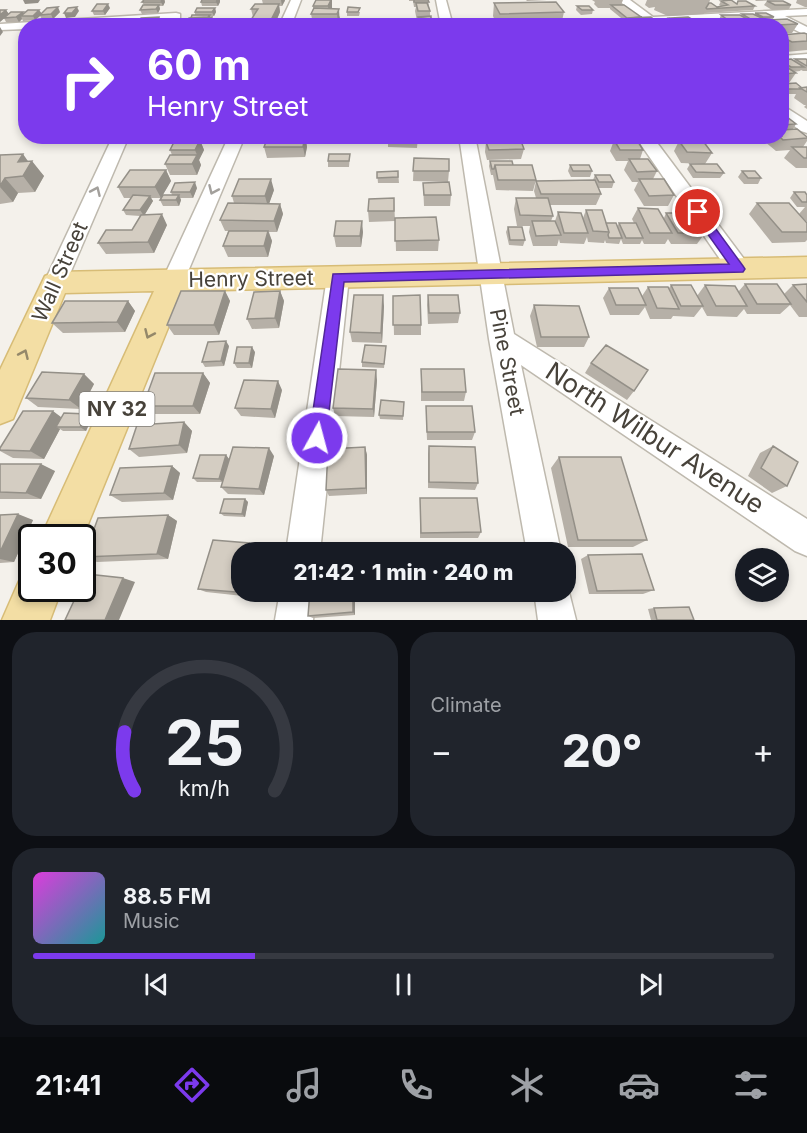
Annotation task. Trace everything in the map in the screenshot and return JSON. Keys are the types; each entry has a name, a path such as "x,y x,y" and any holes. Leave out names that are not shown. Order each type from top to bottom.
{"main road":[{"name":"Henry Street","path":"55,283 807,267"},
{"name":"NY 32","path":"68,524 173,281"},
{"name":"Wall Street","path":"0,408 55,283"},
{"path":"26,620 33,602"}],"street":[{"path":"288,18 296,0"},
{"path":"441,0 445,18"},
{"path":"623,0 648,18"},
{"path":"747,0 780,18"},
{"path":"720,18 807,12"},
{"path":"144,18 176,16"},
{"path":"789,23 807,32"},
{"path":"0,27 18,26"},
{"path":"789,59 807,58"},
{"path":"789,115 807,128"},
{"name":"Wall Street","path":"55,283 117,144"},
{"path":"173,281 233,144"},
{"name":"Pine Street","path":"468,144 502,339 542,542"},
{"path":"650,144 739,269"},
{"path":"304,542 338,277"},
{"name":"North Wilbur Avenue","path":"502,339 807,539"},
{"path":"294,620 296,602"},
{"path":"554,602 557,620"}],"building":[{"path":"162,0 161,2 142,2"},
{"path":"202,0 218,0 201,2"},
{"path":"316,0 331,0 328,6 313,6"},
{"path":"414,0 428,0 429,2 414,2"},
{"path":"731,0 737,4 738,1 746,1 755,6 706,8 709,3 717,7 728,5 721,1"},
{"path":"767,1 783,1 791,5 775,5"},
{"path":"556,2 564,12 500,14 494,3"},
{"path":"416,3 427,3 430,11 418,11"},
{"path":"97,4 108,4 103,11 92,11"},
{"path":"255,4 279,4 272,18 252,18 258,9 251,9"},
{"path":"143,5 159,5 156,9 140,10"},
{"path":"611,5 624,5 641,17 627,18"},
{"path":"577,6 589,6 593,10 582,10"},
{"path":"58,7 51,14 40,15 47,8"},
{"path":"77,7 72,13 64,13 68,8"},
{"path":"348,7 360,8 358,12 347,12"},
{"path":"197,8 215,8 212,12 195,12"},
{"path":"314,8 339,9 337,14 311,14"},
{"path":"28,10 39,10 33,16 21,16"},
{"path":"11,12 23,12 16,17 4,18"},
{"path":"755,13 766,13 774,17 763,17"},
{"path":"742,14 753,14 762,18 749,18"},
{"path":"192,15 210,15 191,18"},
{"path":"721,15 740,15 745,18 725,18"},
{"path":"789,34 807,34 807,41 792,42 789,40"},
{"path":"789,59 791,59 804,67 791,67"},
{"path":"795,59 806,59 807,66"},
{"path":"796,83 802,88 789,89 789,84"},
{"path":"797,129 807,138 789,140 789,130"},
{"path":"173,144 198,144 195,150 170,150"},
{"path":"265,144 304,144 303,147 264,147"},
{"path":"487,144 522,144 524,149 489,150"},
{"path":"616,144 639,144 643,150 620,150"},
{"path":"681,144 705,144 712,153 687,152"},
{"path":"792,147 807,147 807,158 804,158"},
{"path":"23,154 18,162 32,161 23,176 5,178 0,186 0,155"},
{"path":"329,154 350,154 349,161 328,161"},
{"path":"170,155 197,155 192,164 165,164"},
{"path":"414,158 449,159 449,171 413,171"},
{"path":"629,159 648,159 657,171 637,172"},
{"path":"490,161 512,161 513,165 495,165 492,169"},
{"path":"690,164 717,164 724,173 696,172"},
{"path":"495,165 532,165 536,180 498,180"},
{"path":"570,165 589,165 592,171 573,171"},
{"path":"130,170 166,170 155,187 118,187"},
{"path":"398,171 398,177 377,178 377,172"},
{"path":"742,171 755,171 761,178 748,178"},
{"path":"595,175 610,175 614,182 599,182"},
{"path":"239,179 271,179 265,196 232,196"},
{"path":"639,179 664,179 674,195 649,196"},
{"path":"595,180 601,194 541,194 536,181"},
{"path":"195,182 190,192 171,192 175,183"},
{"path":"449,182 451,195 424,195 423,183"},
{"path":"794,192 805,192 807,202 802,202"},
{"path":"133,195 150,196 140,210 123,210"},
{"path":"163,195 179,195 176,200 160,200"},
{"path":"394,198 394,211 368,211 369,199"},
{"path":"516,198 548,198 553,216 520,215"},
{"path":"228,203 280,204 274,221 220,220"},
{"path":"757,203 789,203 807,223 807,232 782,232"},
{"path":"638,208 658,209 672,233 650,233"},
{"path":"586,210 602,210 609,232 593,231"},
{"path":"558,212 581,213 588,233 564,233"},
{"path":"666,213 692,213 705,233 678,233"},
{"path":"162,214 148,242 98,243 106,230 132,230 141,215"},
{"path":"436,217 439,240 395,241 395,218"},
{"path":"336,221 362,221 360,236 334,236"},
{"path":"532,221 555,221 561,235 536,236"},
{"path":"606,223 616,223 622,238 609,238"},
{"path":"619,223 636,223 643,238 626,238"},
{"path":"508,227 522,227 525,240 510,240"},
{"path":"229,231 268,231 264,246 223,246"},
{"path":"745,284 777,284 791,304 757,304"},
{"path":"807,284 807,302 793,285"},
{"path":"671,285 691,285 703,306 681,306"},
{"path":"705,285 735,286 747,306 716,306"},
{"path":"648,287 668,287 679,309 657,308"},
{"path":"609,288 638,288 646,305 616,305"},
{"path":"181,291 225,291 214,325 167,325"},
{"path":"280,291 275,318 247,319 254,292"},
{"path":"354,295 383,295 381,333 350,332"},
{"path":"420,295 421,325 393,325 393,296"},
{"path":"428,295 458,295 460,313 429,313"},
{"path":"65,301 128,301 117,322 52,323"},
{"path":"534,305 579,306 589,337 541,337"},
{"path":"226,341 221,361 202,362 208,342"},
{"path":"365,345 386,346 384,364 362,362"},
{"path":"606,345 648,370 634,391 591,363"},
{"path":"237,347 252,347 249,363 234,363"},
{"path":"338,369 376,370 373,409 333,408"},
{"path":"421,369 464,369 466,392 422,392"},
{"path":"42,372 84,374 69,400 26,398"},
{"path":"155,373 203,373 193,406 143,406"},
{"path":"244,380 278,381 271,409 235,408"},
{"path":"381,400 404,402 403,416 379,415"},
{"path":"426,406 472,406 475,432 427,432"},
{"path":"23,411 53,411 30,451 0,450 0,448"},
{"path":"64,413 87,414 80,427 56,427"},
{"path":"184,422 179,445 129,449 137,425"},
{"path":"429,446 475,447 478,483 429,482"},
{"path":"773,446 798,462 787,486 761,468"},
{"path":"233,447 269,448 259,489 221,487"},
{"path":"365,447 366,488 326,490 328,449"},
{"path":"200,455 226,455 219,479 193,478"},
{"path":"559,457 621,457 647,540 578,540"},
{"path":"0,464 41,464 26,493 0,492"},
{"path":"172,466 164,493 110,495 120,468"},
{"path":"420,498 477,498 481,532 421,533"},
{"path":"224,499 245,499 242,514 220,513"},
{"path":"18,514 0,552 0,515"},
{"path":"168,515 157,554 96,557 96,524 98,518"},
{"path":"213,540 237,542 231,542 231,592 198,589"},
{"path":"642,554 654,590 597,591 588,555"},
{"path":"96,575 123,578 105,620 65,620 73,602 96,602"},
{"path":"309,602 353,602 353,612 308,616"},
{"path":"689,607 694,620 657,620 654,608"}],"route":[{"path":"317,438 338,277 739,269 698,212"}]}
